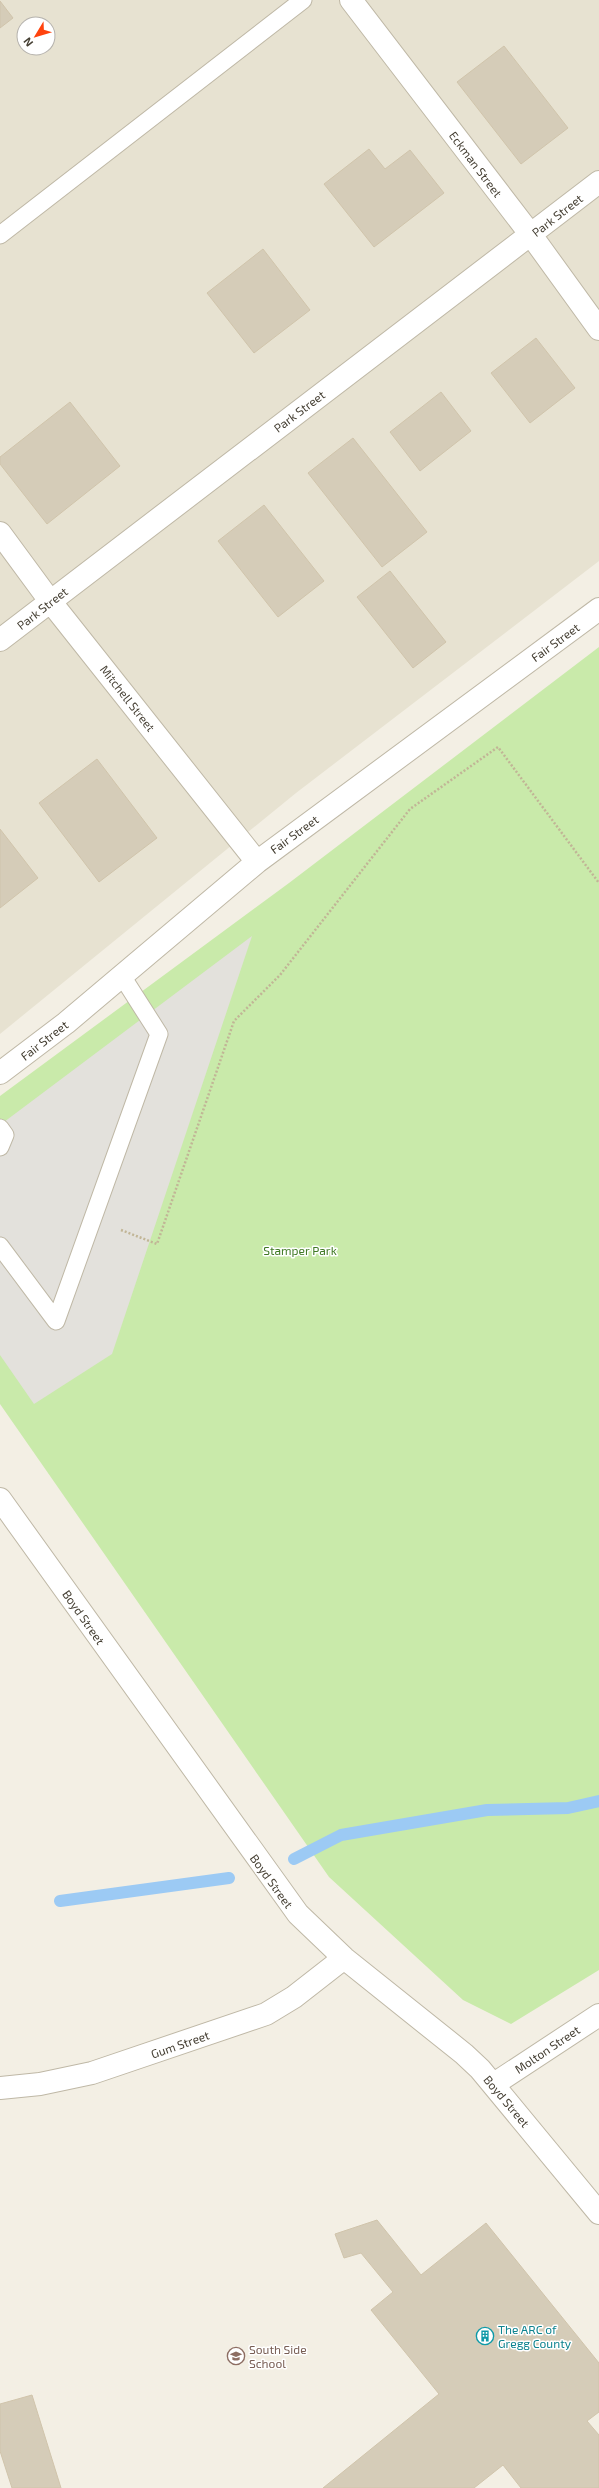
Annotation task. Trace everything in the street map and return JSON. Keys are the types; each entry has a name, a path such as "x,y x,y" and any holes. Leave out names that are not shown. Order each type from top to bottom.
{"street":[{"name":"Eckman Street","path":"351,0 531,235 599,329"},
{"name":"Park Street","path":"0,640 50,600 599,182"},
{"name":"Mitchell Street","path":"0,533 50,600 257,862"},
{"name":"Fair Street","path":"0,1073 66,1023 257,862 599,609"},
{"name":"Boyd Street","path":"0,1499 285,1899 314,1932 344,1958 464,2054 494,2084 599,2213"},
{"name":"Gum Street","path":"0,2088 40,2084 99,2071 266,2014 294,1997 344,1958"},
{"name":"Molton Street","path":"494,2084 599,2014"}],"lane":[{"path":"0,235 303,0"},
{"path":"0,1246 56,1321 159,1034 122,976"},
{"path":"0,1128 5,1135 0,1147"}],"path":[{"path":"92,1219 157,1244 234,1021 280,975 410,809 498,747 599,883"}],"shaded area":[{"path":"0,0 599,0 599,561 296,793 0,1034"},
{"path":"252,936 112,1354 34,1404 0,1355 0,1125"}],"green space":[{"name":"Stamper Park","path":"599,647 599,1970 511,2024 463,2000 329,1877 0,1404 0,1096 289,883"}],"building":[{"path":"0,1 13,18 0,28"},
{"path":"504,46 568,128 521,164 457,82"},
{"path":"369,149 385,169 410,150 444,193 374,247 324,184"},
{"path":"263,249 310,310 254,353 207,293"},
{"path":"536,338 575,388 530,423 491,373"},
{"path":"441,392 471,431 420,471 390,432"},
{"path":"70,402 120,466 47,524 0,464 0,457"},
{"path":"353,438 427,532 382,567 308,473"},
{"path":"264,505 324,581 278,617 218,541"},
{"path":"390,571 446,642 413,668 357,597"},
{"path":"97,759 157,838 99,882 39,803"},
{"path":"0,829 38,878 0,908"},
{"name":"The ARC of Gregg County","path":"377,2220 421,2275 486,2223 599,2363 599,2412 587,2421 599,2435 599,2488 521,2488 503,2465 474,2488 323,2488 439,2394 371,2310 393,2292 361,2253 344,2258 335,2234"},
{"path":"32,2395 61,2488 12,2488 0,2451 0,2404"}],"waterway":[{"path":"294,1859 341,1835 487,1810 568,1808 599,1801"},
{"path":"60,1901 229,1878"}],"place":[{"name":"The ARC of Gregg County","path":"485,2336"},
{"name":"South Side School","path":"236,2356"}]}
